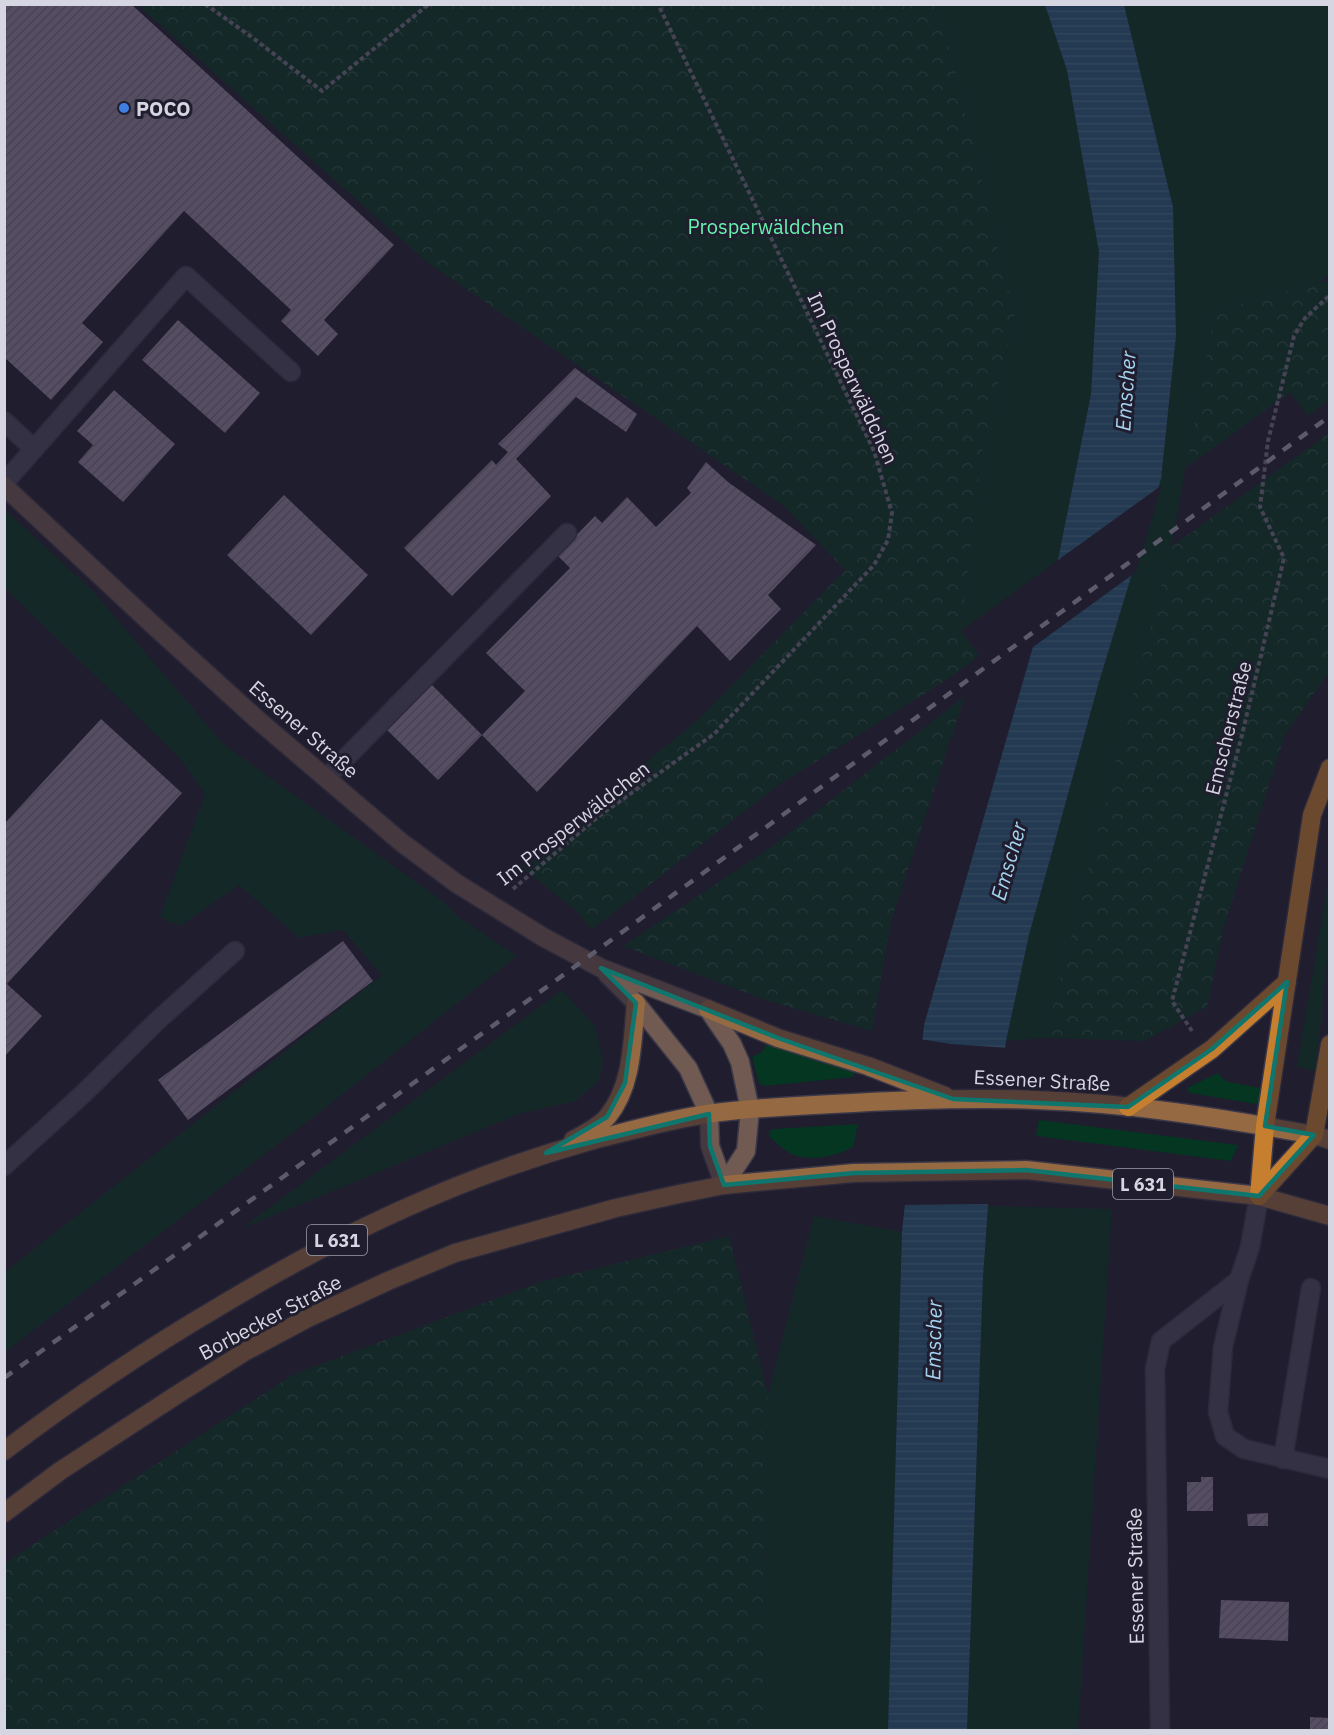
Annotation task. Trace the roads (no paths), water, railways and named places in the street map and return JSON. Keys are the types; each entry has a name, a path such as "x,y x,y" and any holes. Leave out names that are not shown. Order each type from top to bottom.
{"highway":[{"path":"1259,1196 1265,1126 1312,815 1329,768"},
{"path":"1128,1107 1212,1049 1287,982"},
{"path":"1259,1196 1322,1138 1329,1044"}],"main road":[{"name":"Essener Straße","path":"4,485 259,721 401,842 456,883 543,937 602,968 708,1009"},
{"name":"Essener Straße","path":"602,968 636,1003 688,1068 709,1114 710,1146 724,1185"},
{"path":"546,1153 582,1135 607,1117 613,1108 625,1083 630,1062 636,1003"},
{"path":"708,1009 778,1038 868,1066 952,1099"},
{"path":"708,1009 732,1044 740,1062 750,1110 746,1151 724,1185"},
{"name":"Essener Straße","path":"709,1114 863,1102 952,1099 1036,1100 1128,1107 1265,1126 1322,1138"},
{"name":"Borbecker Straße","path":"4,1450 62,1407 160,1341 279,1270 373,1222 459,1185 546,1153 637,1129 709,1114"},
{"name":"L 631","path":"724,1185 854,1173 1026,1170 1259,1196 1329,1216"},
{"name":"Borbecker Straße","path":"4,1513 60,1472 246,1351 308,1318 388,1281 454,1253 616,1208 724,1185"}],"street":[{"path":"4,485 186,276 291,372"},
{"path":"4,421 34,449"},
{"path":"326,778 567,533"},
{"path":"4,1166 83,1094 156,1022 235,951"},
{"path":"1259,1196 1250,1247 1239,1280 1223,1347 1218,1413 1225,1436 1244,1449 1329,1469"},
{"name":"Essener Straße","path":"1160,1731 1155,1369 1161,1341 1239,1280"},
{"path":"1283,1459 1311,1288"}],"water":[{"name":"Emscher","path":"1045,5 1124,5 1173,207 1176,336 1161,479 1099,682 1029,935 1006,1041 988,1206 983,1277 967,1730 888,1730 902,1232 924,1025 1058,560 1091,394 1099,252 1067,70"}],"railway":[{"path":"4,1378 555,981 1330,416"}],"place":[{"name":"POCO","path":"124,108"}],"park label":[{"name":"Prosperwäldchen","path":"766,226"}]}
